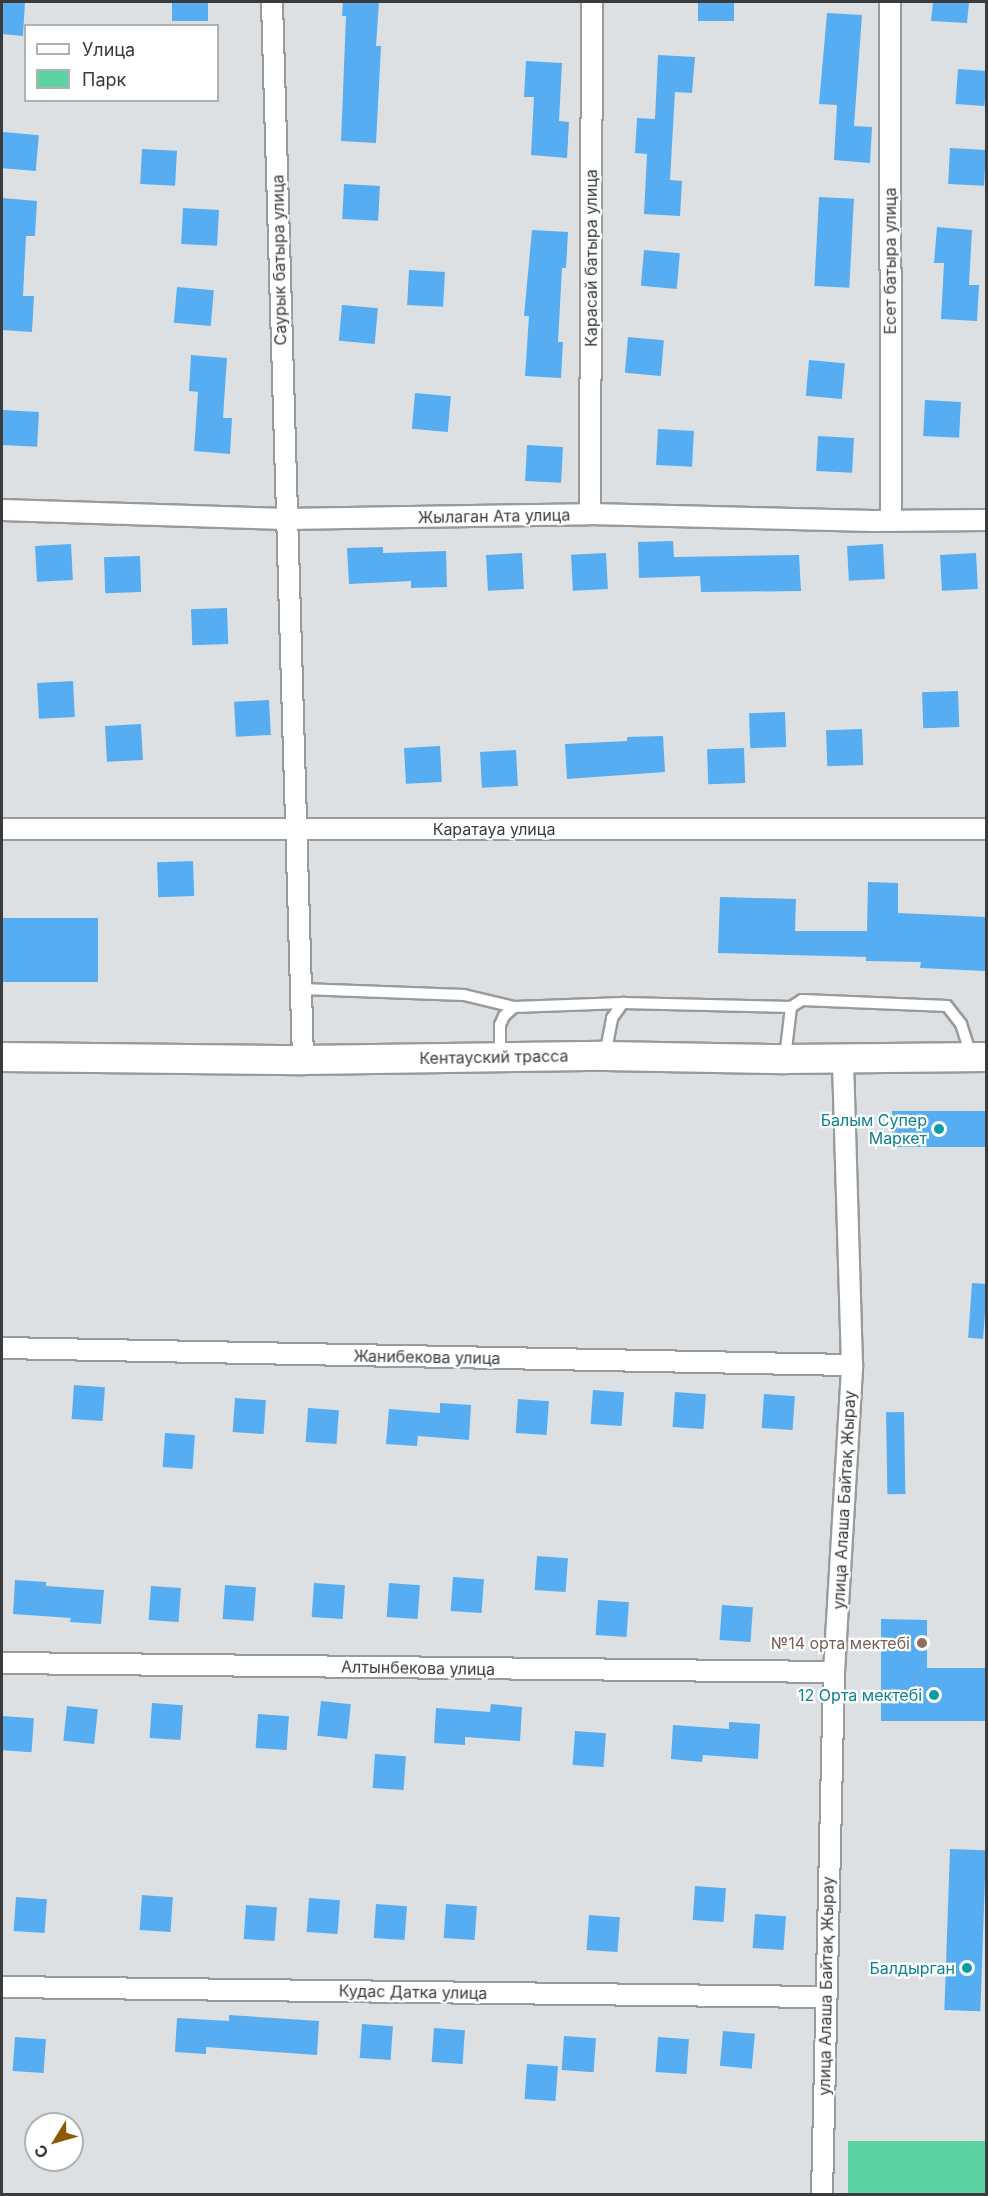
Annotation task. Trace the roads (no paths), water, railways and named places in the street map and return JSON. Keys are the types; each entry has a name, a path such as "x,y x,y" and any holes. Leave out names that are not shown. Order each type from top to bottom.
{"main road":[{"name":"Кентауский трасса","path":"2,1057 303,1060 500,1056 785,1059 979,1057"}],"street":[{"name":"Саурык батыра улица","path":"272,2 285,519 303,1060"},
{"name":"Карасай батыра улица","path":"590,514 592,2"},
{"name":"Есет батыра улица","path":"890,2 891,520"},
{"name":"Жылаган Ата улица","path":"2,510 285,519 590,514 987,520"},
{"name":"Каратауа улица","path":"2,829 987,829"},
{"name":"улица Алаша Байтақ Жырау","path":"822,2194 834,1672 852,1365 843,1058"},
{"name":"Жанибекова улица","path":"2,1348 852,1365"},
{"name":"Алтынбекова улица","path":"2,1663 834,1672"},
{"name":"Кудас Датка улица","path":"2,1987 825,1997"}],"lane":[{"path":"302,989 464,995 514,1007 623,1003 791,1007 802,1000 946,1006 961,1024 979,1057"},
{"path":"605,1056 612,1018 623,1003"},
{"path":"500,1056 500,1025 504,1016 514,1007"},
{"path":"785,1059 791,1007"}],"place":[{"name":"Балым Супер Маркет","path":"939,1129"},
{"name":"№14 орта мектебі","path":"922,1643"},
{"name":"12 Орта мектебі","path":"934,1695"},
{"name":"Балдырган","path":"967,1968"}]}
